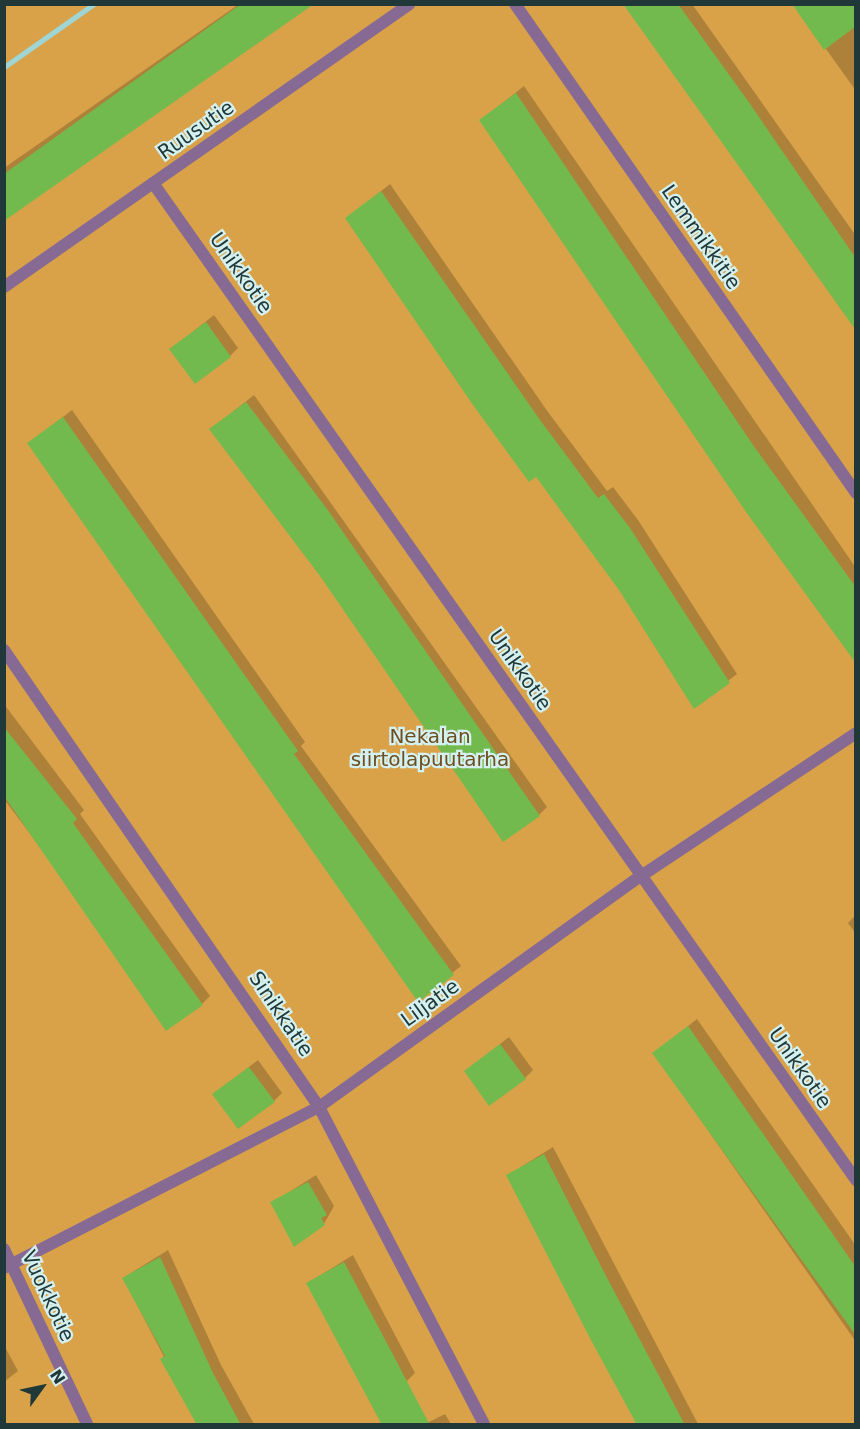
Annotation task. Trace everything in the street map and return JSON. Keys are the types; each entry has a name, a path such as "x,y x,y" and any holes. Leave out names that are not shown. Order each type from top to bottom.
{"lane":[{"name":"Ruusutie","path":"4,287 409,4"},
{"name":"Lemmikkitie","path":"515,4 855,493"},
{"name":"Unikkotie","path":"153,183 855,1180"},
{"name":"Sinikkatie","path":"4,650 319,1107 484,1425"},
{"name":"Liljatie","path":"8,1266 319,1107 641,876 855,733"},
{"name":"Vuokkotie","path":"4,1249 8,1266 87,1425"}],"green space":[{"path":"5,4 89,4 89,5 5,64"},
{"name":"Nekalan siirtolapuutarha","path":"98,5 855,5 855,1424 5,1424 4,71"}],"building":[{"path":"241,4 314,4 4,221 4,174"},
{"path":"623,4 678,4 748,101 855,257 855,329"},
{"path":"792,4 855,4 855,27 824,50"},
{"path":"516,93 753,445 855,586 855,662 746,512 479,120"},
{"path":"381,191 540,420 598,498 604,494 630,528 730,683 694,709 619,590 536,477 529,482 473,405 345,218"},
{"path":"206,322 231,357 195,384 169,349"},
{"path":"246,402 327,509 540,816 503,842 320,576 209,429"},
{"path":"63,417 298,751 294,754 454,975 418,1002 27,443"},
{"path":"4,727 77,819 73,823 203,1005 166,1031 4,796"},
{"path":"688,1026 855,1266 855,1334 652,1053"},
{"path":"500,1044 526,1079 489,1106 464,1071"},
{"path":"249,1067 275,1102 238,1129 212,1094"},
{"path":"544,1154 685,1425 637,1425 592,1342 506,1175"},
{"path":"308,1182 327,1215 321,1218 325,1225 294,1247 270,1202"},
{"path":"160,1257 213,1373 241,1425 197,1425 160,1359 165,1356 122,1278"},
{"path":"344,1262 430,1425 382,1425 306,1283"}]}
